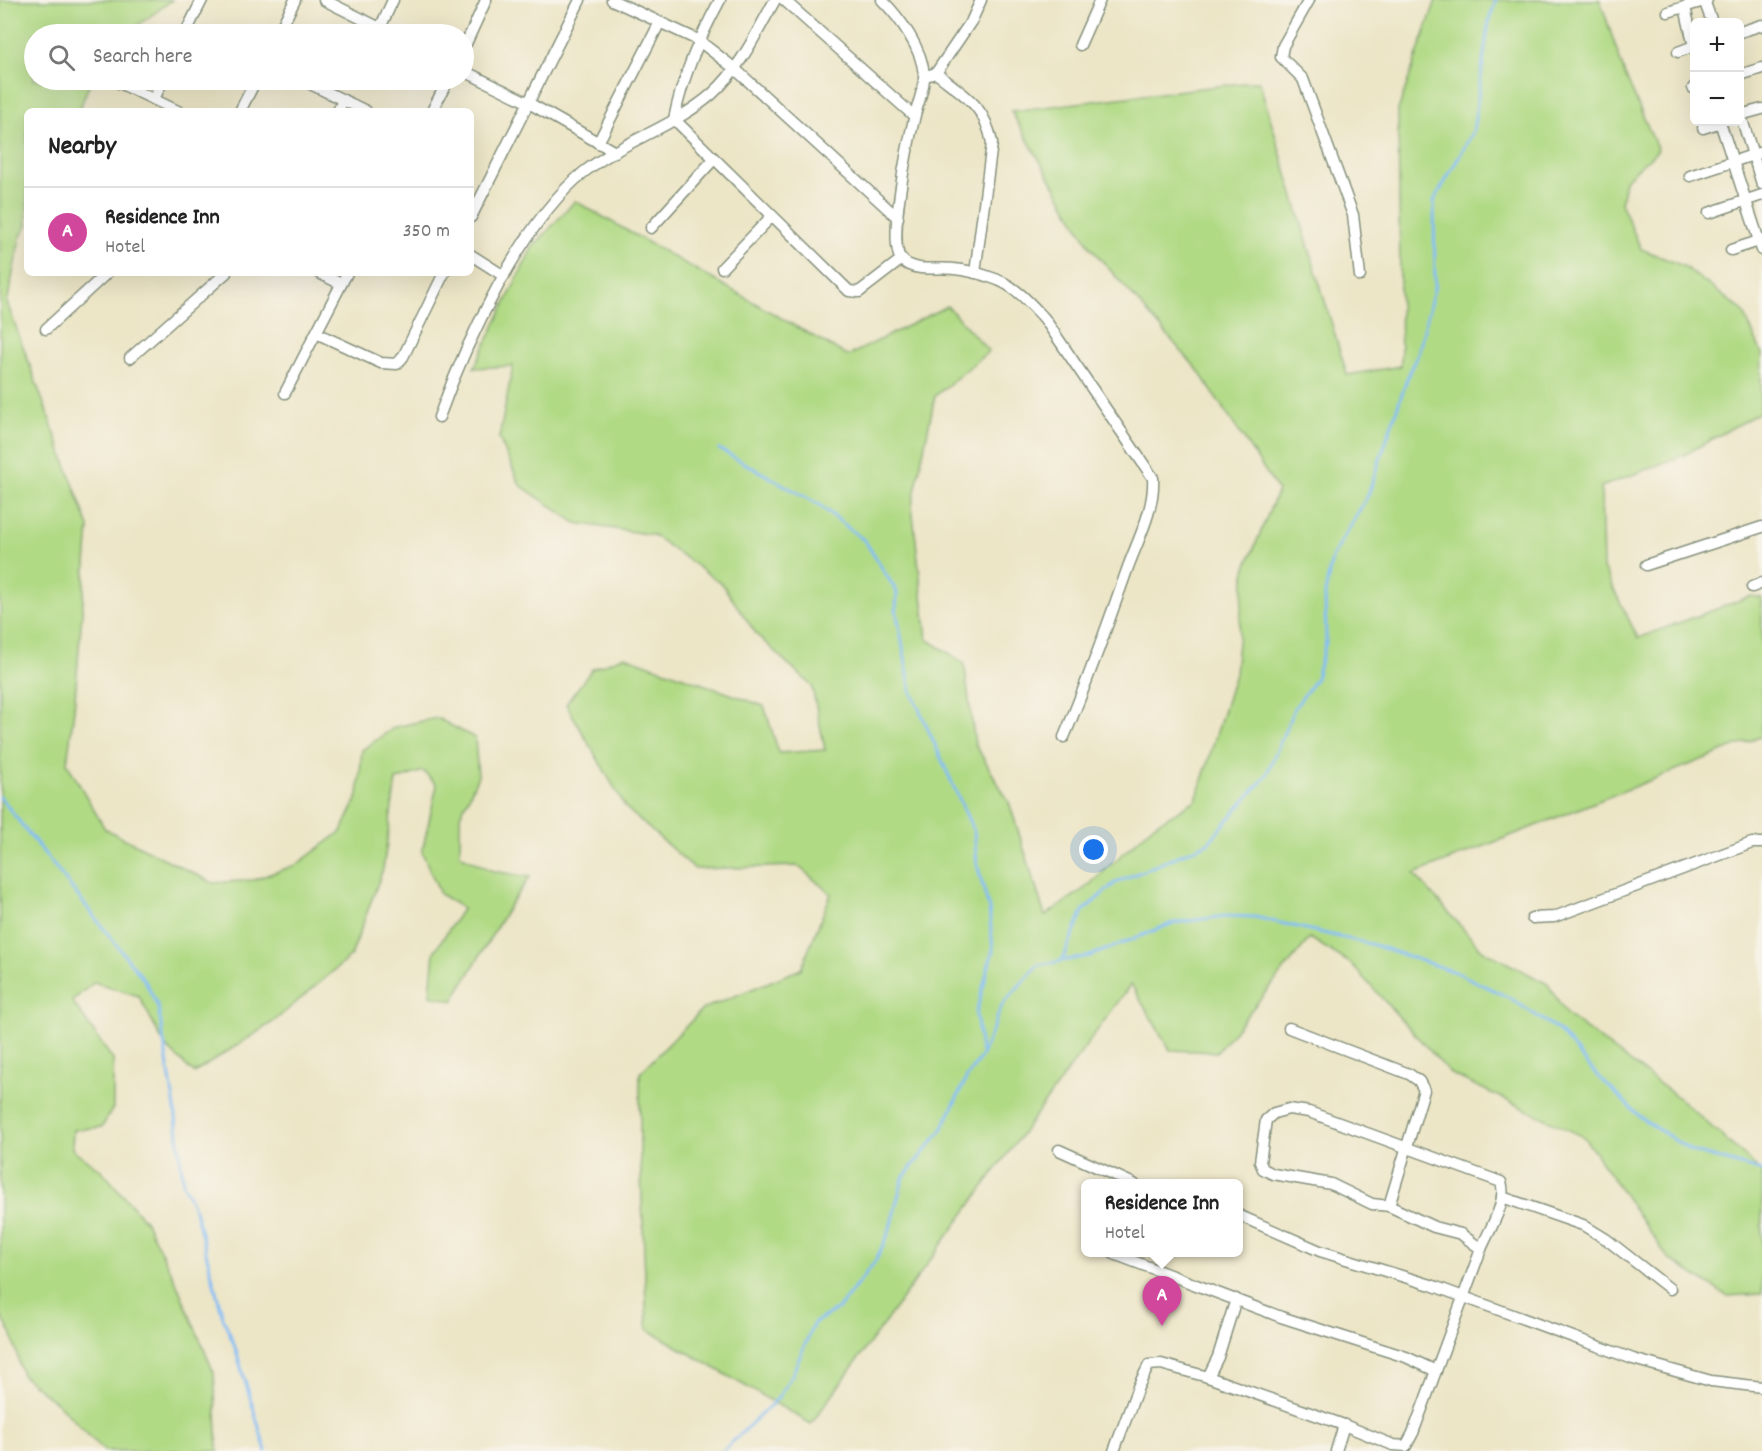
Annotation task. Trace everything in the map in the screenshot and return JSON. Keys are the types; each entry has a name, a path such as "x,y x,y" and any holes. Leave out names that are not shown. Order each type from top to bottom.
{"street":[{"path":"190,24 202,0"},
{"path":"283,24 295,0"},
{"path":"324,0 372,24"},
{"path":"382,24 393,0"},
{"path":"474,26 486,0"},
{"path":"474,211 580,0"},
{"path":"612,0 698,40 734,68 898,218"},
{"path":"674,119 682,80 698,40 720,0"},
{"path":"439,417 504,276 548,205 584,172 711,95 734,68 775,0"},
{"path":"784,0 914,116"},
{"path":"925,76 936,73 972,20 981,0"},
{"path":"1080,45 1100,0"},
{"path":"1668,12 1706,0 1711,18"},
{"path":"883,1 897,16 919,53 925,76 914,116 898,218 896,249 902,259 911,265 975,273 1010,286 1044,318 1153,478 1154,493 1151,503 1102,643 1064,737"},
{"path":"1306,1 1281,57 1303,79 1353,214 1360,276"},
{"path":"1685,7 1690,29"},
{"path":"598,143 660,22"},
{"path":"1744,31 1761,28"},
{"path":"1678,51 1690,47"},
{"path":"1744,74 1762,69"},
{"path":"936,73 976,105 989,127 992,143 975,273"},
{"path":"474,76 527,102 615,152"},
{"path":"135,90 171,108"},
{"path":"154,99 158,90"},
{"path":"242,108 251,90"},
{"path":"322,90 360,108"},
{"path":"434,108 443,90"},
{"path":"339,108 343,100"},
{"path":"1744,113 1762,109"},
{"path":"674,119 849,291 859,292 902,259"},
{"path":"1744,123 1758,154 1762,184"},
{"path":"1703,128 1709,126"},
{"path":"1721,126 1761,243 1731,250"},
{"path":"1690,176 1758,154"},
{"path":"651,228 714,159"},
{"path":"1709,213 1762,195"},
{"path":"722,268 772,216"},
{"path":"474,257 504,276"},
{"path":"46,329 104,276"},
{"path":"130,358 223,276"},
{"path":"326,276 341,284"},
{"path":"285,393 345,276"},
{"path":"316,333 381,363 390,366 397,364 403,357 443,276"},
{"path":"1646,565 1762,527"},
{"path":"1532,918 1554,917 1752,843 1762,843"},
{"path":"1289,1028 1409,1074 1419,1082 1424,1090 1389,1206"},
{"path":"1114,1451 1149,1365 1161,1364 1208,1377 1344,1425 1393,1445 1406,1446 1413,1433 1462,1296 1481,1249 1502,1197 1504,1190 1501,1182 1308,1112 1289,1109 1274,1113 1266,1120 1260,1162 1263,1169 1273,1174 1331,1185 1372,1204 1389,1206 1434,1227 1461,1234 1481,1249"},
{"path":"1059,1150 1123,1179"},
{"path":"1502,1197 1591,1230 1670,1289"},
{"path":"1243,1217 1320,1251 1462,1296 1643,1362 1711,1381 1762,1387"},
{"path":"1122,1257 1281,1317 1406,1357 1436,1371"},
{"path":"1208,1377 1218,1358 1236,1299"},
{"path":"1336,1451 1344,1425"}],"green space":[{"path":"0,0 172,0 140,24 24,24 24,90 87,90 80,108 24,108 24,231 20,238 7,303 89,527 74,710 67,763 105,829 213,883 253,880 296,865 342,831 358,796 362,750 395,727 437,718 475,738 478,776 460,816 460,855 493,871 530,877 511,903 453,1001 430,995 434,952 463,908 440,894 422,852 437,785 423,771 396,780 383,869 351,956 273,1022 194,1073 165,1046 139,996 94,982 72,1001 113,1060 113,1108 102,1127 73,1130 72,1149 102,1171 146,1222 175,1280 214,1373 218,1451 104,1451 58,1404 22,1375 12,1335 0,1314"},
{"path":"1436,0 1600,0 1625,75 1658,150 1625,180 1621,203 1641,249 1683,266 1743,311 1762,354 1760,412 1684,455 1601,487 1603,568 1638,638 1751,596 1762,598 1762,736 1414,874 1482,950 1548,984 1567,1015 1684,1102 1762,1172 1762,1294 1727,1296 1668,1258 1584,1137 1451,1074 1350,963 1310,938 1217,1052 1170,1050 1131,984 811,1424 647,1329 640,1148 640,1073 703,1009 801,969 831,894 798,866 695,869 626,808 566,704 592,669 625,656 764,706 779,753 825,750 812,686 757,635 722,584 653,535 576,523 520,485 499,438 513,366 474,368 532,248 575,201 848,356 947,306 989,351 935,396 912,506 927,639 964,663 975,744 1009,802 1045,916 1088,886 1154,825 1196,800 1235,674 1245,570 1278,490 1197,369 1090,247 1011,111 1259,81 1347,375 1401,366 1398,110"}],"waterway":[{"path":"1063,958 1083,911 1115,883 1208,843 1266,776 1294,709 1316,678 1326,642 1325,593 1332,558 1368,495 1410,370 1418,354 1435,285 1434,201 1473,132 1489,20 1496,0"},
{"path":"719,449 818,504 865,541 897,592 896,609 911,691 974,832 977,864 989,909 993,950 976,1013 981,1051"},
{"path":"0,797 145,981 158,1007 175,1108 183,1183 195,1210 223,1318 234,1344 266,1451"},
{"path":"723,1451 778,1398 793,1373 814,1323 839,1308 876,1260 889,1232 903,1178 941,1131 967,1077 982,1055 1002,1005 1038,965 1090,956 1173,923 1225,916 1255,917 1374,945 1458,973 1510,998 1558,1030 1596,1074 1640,1117 1691,1151 1762,1171"}],"place":[{"name":"Residence Inn","path":"1162,1326"}]}
